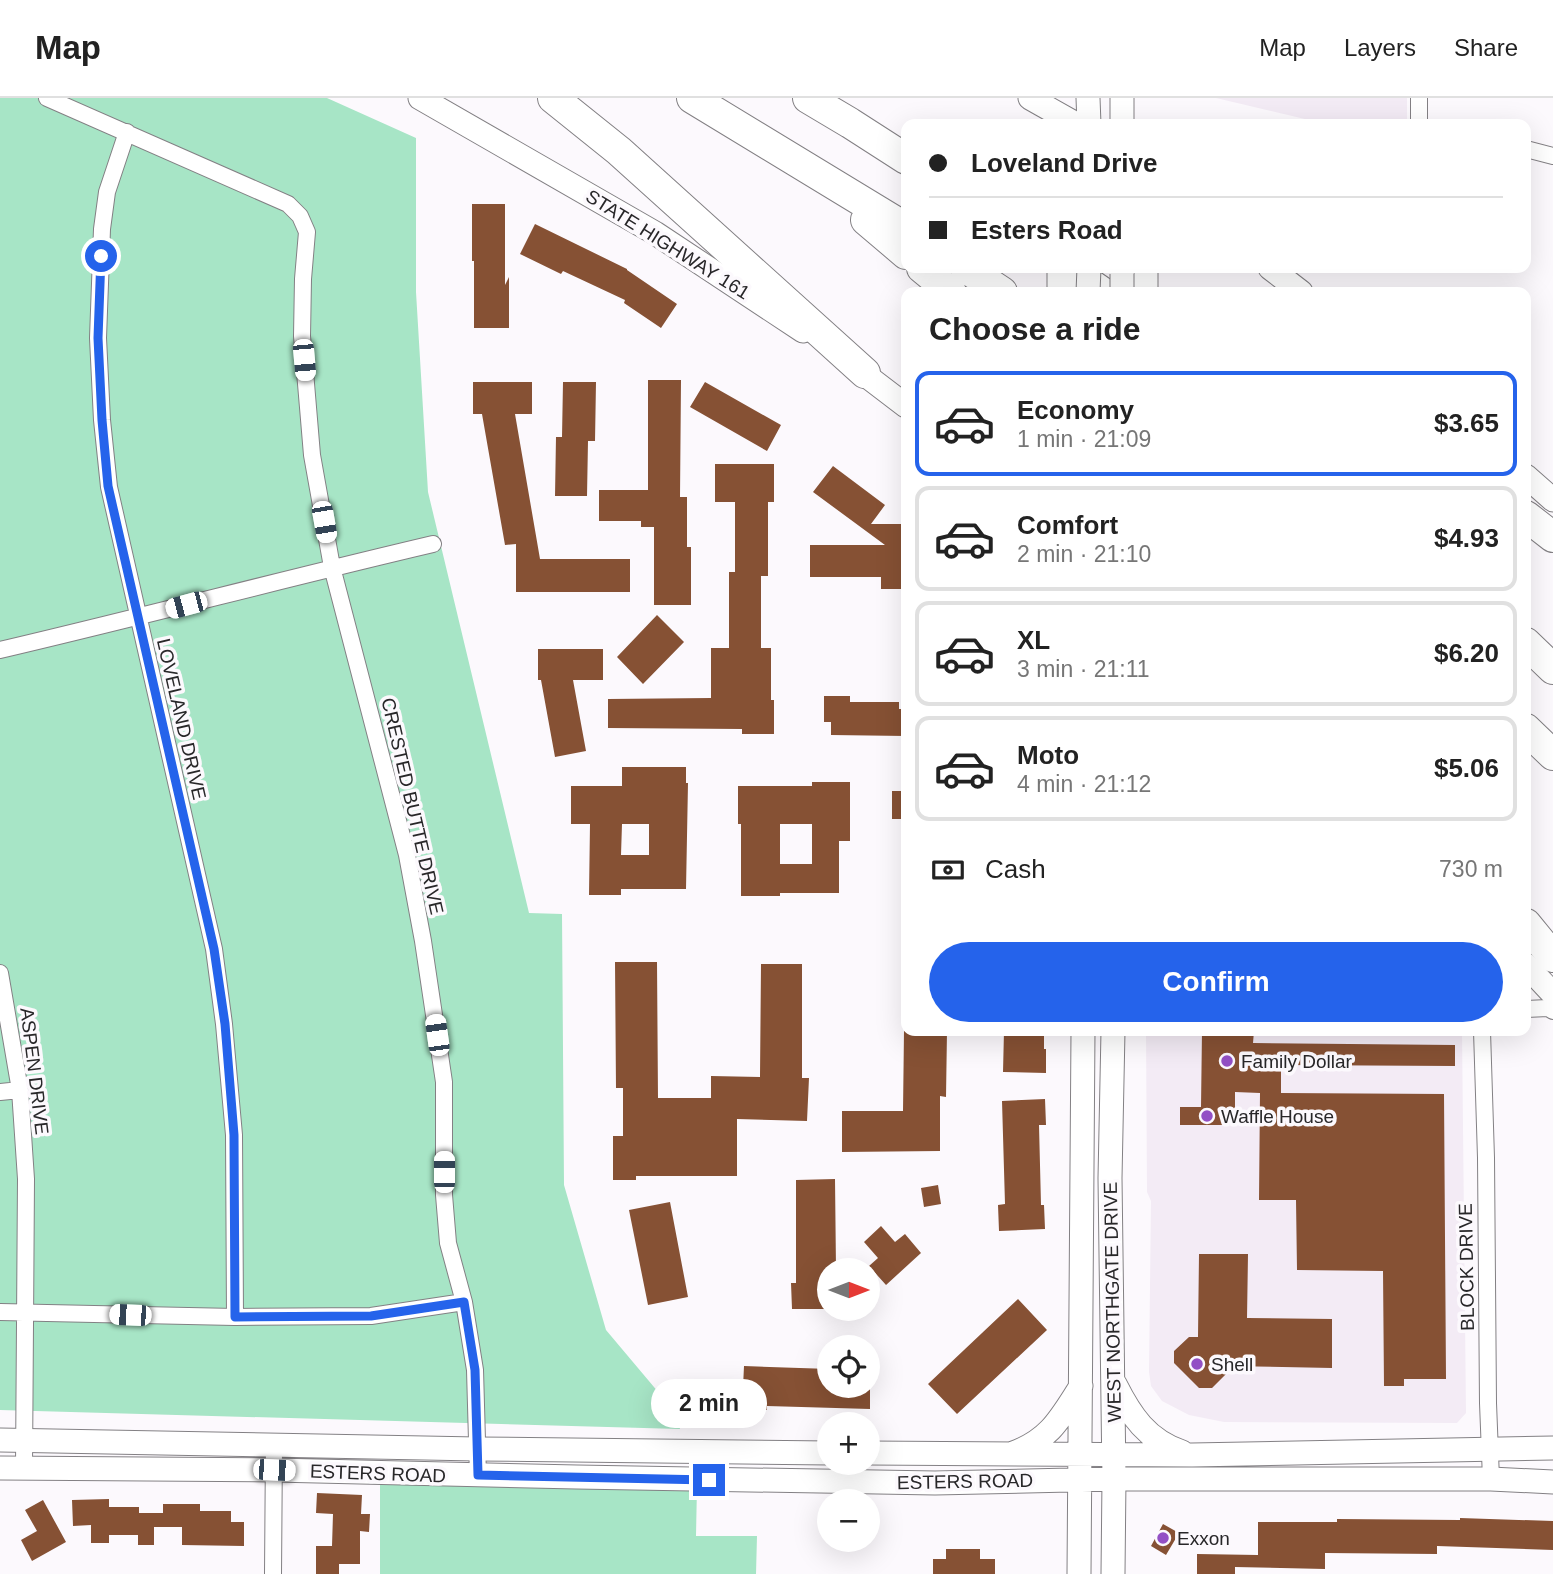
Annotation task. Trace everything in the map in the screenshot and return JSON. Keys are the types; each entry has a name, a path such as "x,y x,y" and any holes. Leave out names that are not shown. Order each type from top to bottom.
{"highway":[{"path":"553,98 619,151 866,373"},
{"path":"692,98 901,225"},
{"path":"808,98 901,156"},
{"path":"796,161 901,250"},
{"path":"928,273 945,287"},
{"path":"974,273 994,287"},
{"path":"1074,273 1095,287"},
{"path":"1115,273 1139,287"},
{"path":"1531,520 1553,537"},
{"path":"1531,648 1553,669"},
{"path":"1531,734 1553,755"},
{"path":"1531,930 1553,957"}],"main road":[{"name":"STATE HIGHWAY 161","path":"420,98 655,233 866,373 901,402"},
{"path":"1088,98 1089,119"},
{"path":"1122,98 1122,119"},
{"path":"1032,99 1043,119"},
{"path":"1032,99 1067,119"},
{"path":"1276,273 1295,287"},
{"path":"1531,481 1553,500"},
{"path":"1531,970 1553,994"},
{"name":"WEST NORTHGATE DRIVE","path":"1079,1574 1083,1036"},
{"name":"WEST NORTHGATE DRIVE","path":"1113,1036 1110,1174 1113,1574"},
{"path":"1082,1174 1110,1174"},
{"path":"1113,1380 1127,1408 1153,1437 1192,1455"},
{"path":"1011,1454 1024,1449 1055,1426 1080,1386"},
{"name":"ESTERS ROAD","path":"0,1440 817,1453"},
{"name":"ESTERS ROAD","path":"880,1453 1192,1455 1553,1448"},
{"name":"ESTERS ROAD","path":"0,1468 274,1470 934,1483 1114,1479 1491,1479 1553,1482"}],"street":[{"path":"47,98 127,132"},
{"path":"1419,98 1419,119"},
{"name":"CRESTED BUTTE DRIVE","path":"127,132 288,204 300,216 307,232 302,337 312,455 332,567 407,855 423,942 444,1082 444,1195 448,1243 464,1302 475,1370 478,1475"},
{"name":"LOVELAND DRIVE","path":"127,132 107,192 102,229 98,338 108,486 216,962 225,1024 234,1135 235,1317"},
{"path":"1531,150 1553,156"},
{"path":"0,650 433,544"},
{"name":"ASPEN DRIVE","path":"0,973 20,1090 26,1179 24,1468"},
{"path":"1531,1009 1548,1008 1553,1011"},
{"name":"BLOCK DRIVE","path":"1482,1036 1491,1479"},
{"path":"1482,1054 1493,1036"},
{"path":"0,1092 20,1090"},
{"path":"0,1312 235,1317 371,1316 464,1302"},
{"path":"273,1574 274,1445"}],"shaded area":[{"path":"1216,98 1407,98 1407,119 1305,119"},
{"path":"1146,1036 1462,1036 1466,1413 1457,1423 1224,1422 1189,1415 1162,1401 1151,1386 1149,1372 1151,1201 1147,1192"}],"green space":[{"path":"0,98 327,98 416,138 416,292 428,492 529,913 562,914 564,1185 606,1330 675,1412 680,1429 0,1410"},
{"path":"380,1484 697,1486 696,1536 757,1536 756,1574 380,1574"}],"building":[{"path":"472,204 505,204 505,285 509,277 509,328 474,328"},
{"path":"535,224 627,269 677,304 661,328 624,303 625,300 520,254"},
{"path":"648,380 681,380 680,497 687,497 687,547 691,547 691,605 654,605 654,527 641,527 641,521 599,521 599,490 648,490"},
{"path":"473,382 532,382 532,414 515,414 540,559 630,559 630,592 516,592 516,544 505,545 482,414 473,414"},
{"path":"563,382 596,382 595,441 588,441 587,496 555,496 556,437 562,437"},
{"path":"705,382 781,425 767,451 690,407"},
{"path":"715,464 774,464 774,502 768,502 768,576 761,576 761,648 771,648 774,734 742,734 742,729 608,728 608,699 711,698 711,648 729,648 729,572 735,572 735,502 715,502"},
{"path":"833,466 885,505 871,524 901,524 901,589 881,589 881,577 810,577 810,545 885,545 813,492"},
{"path":"657,615 684,642 643,684 617,657"},
{"path":"538,649 603,649 603,680 573,680 586,751 555,757 541,680 538,680"},
{"path":"824,696 850,696 850,702 899,702 901,736 831,735 831,722 824,722"},
{"path":"622,767 686,767 686,889 621,889 621,895 589,895 590,824 571,824 571,786 622,786","holes":["622,824 649,824 649,855 621,855"]},
{"path":"812,782 850,782 850,841 839,841 839,893 741,896 738,786 812,786","holes":["780,824 812,824 812,864 780,864"]},
{"path":"892,791 901,791 901,819 892,819"},
{"path":"615,962 657,962 658,1098 711,1098 711,1076 760,1077 761,964 802,964 802,1078 809,1078 807,1121 737,1119 737,1176 636,1176 636,1180 613,1180 613,1136 623,1136 623,1088 616,1088"},
{"path":"904,1036 947,1036 946,1097 940,1096 940,1151 842,1152 842,1111 903,1111"},
{"path":"1004,1036 1044,1036 1046,1073 1003,1072"},
{"path":"1202,1036 1254,1036 1253,1043 1455,1045 1455,1066 1281,1065 1281,1093 1444,1094 1446,1379 1404,1379 1404,1386 1384,1386 1383,1271 1297,1270 1296,1200 1259,1200 1260,1093 1235,1092 1235,1125 1180,1125 1180,1107 1201,1107"},
{"path":"1045,1099 1046,1125 1039,1125 1041,1205 1044,1205 1045,1229 999,1231 998,1205 1005,1204 1002,1101"},
{"path":"835,1179 836,1258 817,1258 817,1309 792,1309 791,1283 796,1283 796,1180"},
{"path":"938,1185 941,1204 924,1207 921,1188"},
{"path":"670,1202 688,1297 648,1305 629,1210"},
{"path":"881,1226 895,1242 905,1234 921,1253 886,1285 880,1278 880,1258 864,1242"},
{"path":"1199,1254 1248,1254 1247,1318 1332,1319 1332,1368 1226,1366 1226,1374 1212,1388 1199,1388 1174,1363 1174,1351 1189,1337 1198,1337"},
{"path":"1018,1299 1047,1330 957,1414 928,1384"},
{"path":"744,1366 817,1369 817,1398 870,1398 870,1409 767,1406 767,1410 742,1409"},
{"path":"317,1493 362,1495 361,1514 370,1514 369,1532 360,1531 360,1564 339,1564 339,1574 316,1574 316,1546 332,1546 333,1514 316,1513"},
{"path":"109,1499 109,1507 139,1507 139,1513 163,1513 163,1504 200,1504 200,1511 231,1511 231,1522 244,1522 244,1546 182,1545 182,1527 154,1527 154,1545 138,1545 138,1535 109,1535 109,1543 91,1543 91,1525 73,1526 72,1500"},
{"path":"43,1500 66,1542 32,1561 21,1540 37,1531 25,1510"},
{"path":"1460,1518 1553,1521 1553,1550 1437,1546 1437,1554 1325,1553 1325,1569 1235,1567 1235,1574 1197,1574 1197,1554 1258,1555 1258,1522"},
{"path":"1163,1524 1179,1533 1166,1555 1151,1546"},
{"path":"946,1549 980,1549 980,1559 995,1559 995,1574 933,1574 933,1559 946,1559"}],"place":[{"name":"Family Dollar","path":"1227,1061"},
{"name":"Waffle House","path":"1207,1116"},
{"name":"Shell","path":"1197,1364"},
{"name":"Exxon","path":"1163,1538"}],"route":[{"path":"101,256 98,338 108,486 214,949 225,1024 234,1135 235,1317 371,1316 464,1302 475,1370 478,1475 709,1480"}]}
